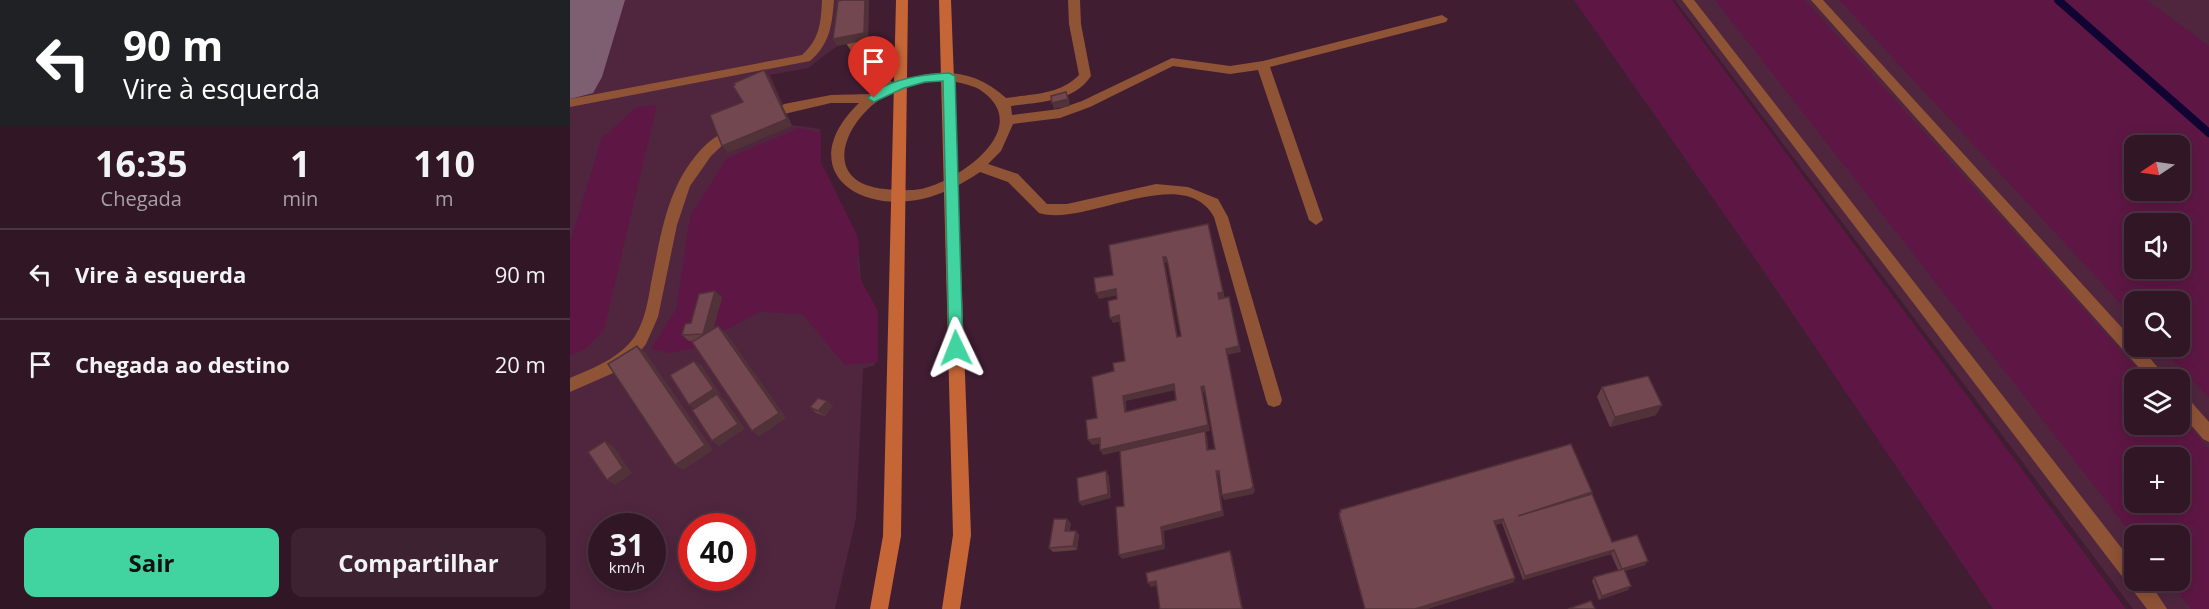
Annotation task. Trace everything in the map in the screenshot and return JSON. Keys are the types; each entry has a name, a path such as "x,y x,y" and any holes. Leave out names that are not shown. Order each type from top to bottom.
{"street":[{"path":"879,609 892,536 897,196 896,87 902,0"},
{"path":"945,0 962,535 951,609"}],"lane":[{"path":"570,103 806,58 820,48 825,33 828,0"},
{"path":"1004,102 1059,93 1080,84 1084,76 1075,24 1074,0"},
{"path":"1688,0 2124,565"},
{"path":"1817,0 2150,369"},
{"path":"1008,120 1060,113 1086,104 1172,62 1230,70 1263,65 1442,19"},
{"path":"852,43 864,62 896,87"},
{"path":"1263,65 1316,220"},
{"path":"949,76 972,80 991,89 1004,102 1008,120 1001,144 981,167 951,185 915,195 897,196 867,192 846,179 836,160 838,138 852,117 874,98 896,87 925,78 949,76"},
{"path":"784,109 831,99 874,98"},
{"path":"570,385 598,374 618,361 636,346 644,334 653,312 674,208 681,190 698,161 710,147 722,139"},
{"path":"981,167 1012,178 1044,210 1067,209 1156,189 1188,192 1213,203 1221,217 1274,400"},
{"path":"2190,412 2209,434"},
{"path":"2144,591 2158,609"}],"shaded area":[{"path":"570,0 869,0 868,40 837,46 808,68 770,75 792,125 820,129 818,161 858,246 861,280 876,309 875,365 863,369 856,518 835,609 570,609"},
{"path":"1574,0 1672,0 2126,609 1993,609 1752,254"},
{"path":"1675,0 2209,0 2209,609 2133,609"},
{"path":"1715,0 1805,0 2137,369 2124,369 2124,435 2190,435 2190,427 2209,449 2209,609 2191,609 2177,591 2190,591 2190,525 2125,525"},
{"path":"1839,0 2147,0 2209,46 2209,398 2190,378 2190,369 2182,369 2170,357 2190,357 2190,291 2124,291 2124,307"},
{"path":"657,105 604,330 584,350 570,355 570,242 601,139 636,107"},
{"path":"799,128 821,133 821,162 857,235 859,246 857,263 861,281 878,311 878,362 845,365 802,314 759,312 691,349 670,353 651,349 676,309 690,216 726,159"}],"building":[{"path":"865,0 864,33 833,39 838,1"},
{"path":"764,70 787,119 722,146 710,115 743,102 733,86 734,83"},
{"path":"1066,92 1068,99 1052,103 1051,96"},
{"path":"1208,224 1223,292 1218,293 1219,299 1229,297 1239,346 1226,349 1253,486 1251,489 1222,495 1219,471 1216,471 1222,511 1161,527 1163,545 1119,555 1116,507 1124,506 1120,451 1205,431 1207,450 1215,449 1204,386 1201,387 1208,425 1100,450 1100,438 1088,440 1086,420 1097,418 1092,377 1114,371 1113,363 1125,361 1119,315 1110,318 1108,301 1117,299 1116,289 1096,293 1094,278 1113,275 1109,245","holes":["1163,257 1166,257 1168,264 1181,336 1177,337","1174,384 1176,400 1125,412 1123,396"]},
{"path":"715,291 703,334 682,335 685,324 691,323 699,294"},
{"path":"718,326 779,413 752,431 692,342"},
{"path":"637,346 705,445 675,465 608,364"},
{"path":"694,361 714,389 689,405 670,375"},
{"path":"1648,376 1662,405 1615,417 1602,387"},
{"path":"717,394 738,424 712,441 692,410"},
{"path":"818,398 827,401 818,411 810,407"},
{"path":"605,441 623,468 607,480 588,452"},
{"path":"1571,444 1592,492 1518,516 1592,494 1612,542 1637,535 1648,561 1622,569 1614,550 1525,576 1503,519 1494,521 1515,578 1415,609 1365,609 1340,510"},
{"path":"1106,471 1108,494 1079,502 1077,478"},
{"path":"1054,519 1067,519 1065,531 1076,531 1073,546 1049,548"},
{"path":"1230,551 1242,609 1160,609 1156,581 1148,583 1146,573"},
{"path":"1624,569 1631,586 1602,596 1594,577"},
{"path":"1591,601 1595,609 1568,609"}],"waterway":[{"path":"2058,0 2209,133"}],"taxiway":[{"path":"570,77 595,0"}],"route":[{"path":"874,98 901,85 925,78 949,76 956,348"}]}
